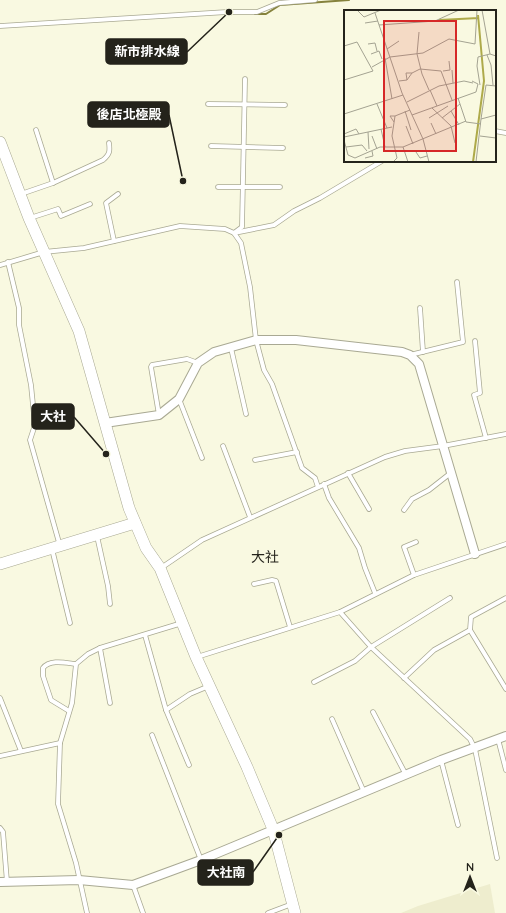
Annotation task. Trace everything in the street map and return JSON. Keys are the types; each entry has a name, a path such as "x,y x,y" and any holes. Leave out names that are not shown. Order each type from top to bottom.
{"street":[{"path":"0,142 29,218 79,331 123,490 135,522 146,548 160,568 196,657 247,767 273,829 293,908"},
{"path":"105,423 159,415 179,399 198,363 214,352 256,340 296,340 402,352 410,355 418,364 452,472 475,554"},
{"path":"0,564 135,522"},
{"path":"3,882 79,880 133,885 201,860 441,760 475,749 506,736"}],"lane":[{"path":"0,26 257,12 279,3 314,0"},
{"path":"234,233 242,227 245,79"},
{"path":"208,104 285,105"},
{"path":"36,130 52,183"},
{"path":"496,131 506,133"},
{"path":"21,194 52,183 103,160 109,155 109,143"},
{"path":"210,146 283,148"},
{"path":"234,233 274,225 294,211 320,198 380,162"},
{"path":"218,187 280,187"},
{"path":"114,241 106,203 118,194"},
{"path":"29,218 58,209 61,216 90,204"},
{"path":"0,265 44,252 84,248 180,226 225,229 234,233 241,243 250,287 256,340 264,370 272,384 302,468 315,478 318,487"},
{"path":"8,262 19,308 19,325 31,385 35,425 30,440 56,547 70,623"},
{"path":"410,355 463,342 457,282"},
{"path":"420,308 423,352"},
{"path":"475,341 480,393 474,396 486,438"},
{"path":"232,348 246,414"},
{"path":"159,415 151,367 152,365 187,359 198,363"},
{"path":"179,399 202,458"},
{"path":"160,568 202,540 385,457 405,451 443,446 506,434"},
{"path":"223,446 250,518"},
{"path":"255,460 297,452"},
{"path":"404,510 412,499 429,490 452,472"},
{"path":"348,474 369,509"},
{"path":"324,484 329,498 359,548 375,593"},
{"path":"97,535 108,586 110,604"},
{"path":"414,575 404,547 416,542"},
{"path":"196,657 340,612 375,593 414,575 506,544"},
{"path":"254,584 272,580 276,581 290,627"},
{"path":"314,682 355,661 371,647 450,598"},
{"path":"506,598 471,617 470,630 506,689"},
{"path":"340,612 371,647 470,739 475,749 497,858"},
{"path":"87,913 76,863 58,804 60,743 72,704 76,664 88,654 100,648 182,623"},
{"path":"404,678 434,650 470,630"},
{"path":"145,635 166,710 189,765"},
{"path":"100,648 110,703"},
{"path":"69,711 51,700 43,676 43,668 46,664 52,662 76,664"},
{"path":"166,710 190,694 209,686"},
{"path":"0,698 21,750"},
{"path":"373,712 406,775"},
{"path":"332,719 365,792"},
{"path":"152,735 201,860"},
{"path":"498,739 506,770"},
{"path":"0,756 21,750 60,743"},
{"path":"441,760 458,825"},
{"path":"0,828 2,832 3,882"},
{"path":"133,885 143,913"},
{"path":"268,913 293,908"}],"shaded area":[{"path":"490,884 495,913 401,913 418,906"}],"waterway":[{"path":"255,14 266,14 280,5 349,0"}],"place":[{"name":"新市排水線","path":"229,12"},
{"name":"後店北極殿","path":"183,181"},
{"name":"大社","path":"106,454"},
{"name":"大社南","path":"279,835"}],"district":[{"name":"大社","path":"265,557"}]}
